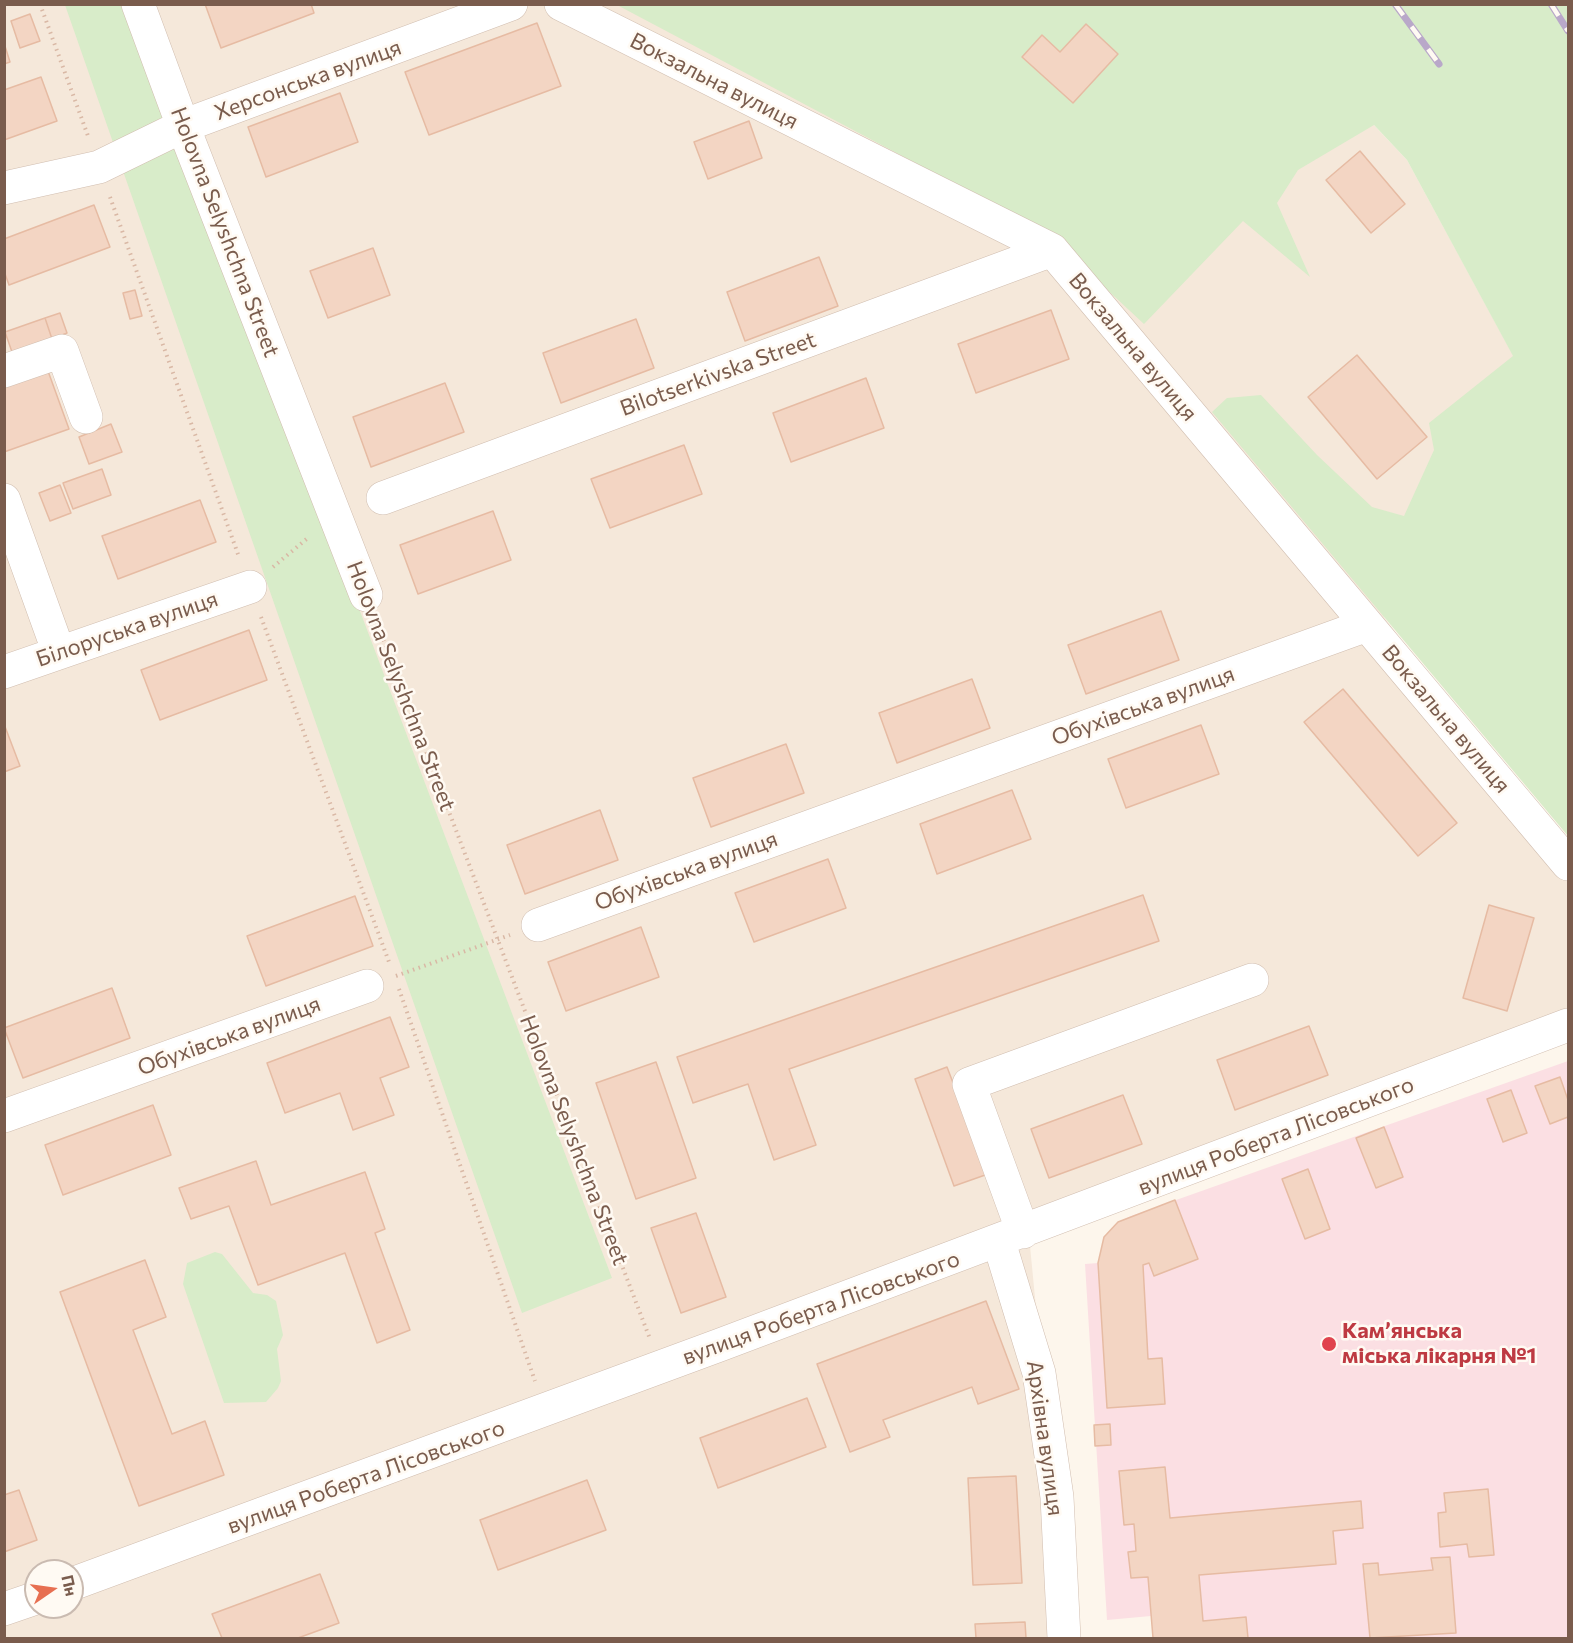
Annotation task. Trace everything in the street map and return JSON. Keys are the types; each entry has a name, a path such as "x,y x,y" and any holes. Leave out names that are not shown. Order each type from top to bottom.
{"street":[{"name":"Holovna Selyshchna Street","path":"138,4 183,126 366,596"},
{"name":"Херсонська вулиця","path":"4,188 99,167 183,126 511,4"},
{"name":"Вокзальна вулиця","path":"561,4 1052,250 1569,864"},
{"name":"Bilotserkivska Street","path":"383,498 1052,250"},
{"path":"4,371 62,351 86,417"},
{"path":"4,500 59,653"},
{"name":"Білоруська вулиця","path":"4,672 250,587"},
{"name":"Обухівська вулиця","path":"538,925 1367,625"},
{"name":"Архівна вулиця","path":"1064,1638 1056,1497 1039,1373 1011,1237 969,1084 1252,980"},
{"name":"Обухівська вулиця","path":"4,1116 381,981"},
{"name":"вулиця Роберта Лісовського","path":"84,1580 546,1411 1569,1025"},
{"path":"4,1609 24,1602"}],"path":[{"path":"40,4 250,587 381,981 546,1411"},
{"name":"Holovna Selyshchna Street","path":"366,596 662,1367"},
{"path":"381,981 538,925"}],"shaded area":[{"path":"5,5 1260,5 1407,160 1551,425 1384,617 1568,860 1568,1021 84,1566 84,1559 24,1559 24,1588 5,1595"},
{"name":"Кам’янська міська лікарня №1","path":"1568,1061 1568,1638 1153,1638 1151,1616 1107,1620 1085,1264 1098,1263 1104,1237 1118,1222 1131,1216"},
{"path":"1030,1246 1068,1638 5,1638 4,1622 24,1615 24,1619 84,1619 84,1593"}],"green space":[{"path":"65,5 131,5 612,1278 522,1313"},
{"path":"617,5 1568,5 1568,836 1212,412 1227,398 1261,395 1317,455 1372,507 1404,516 1434,450 1429,423 1513,356 1407,160 1374,125 1298,170 1277,203 1310,277 1243,221 1144,324 1044,231"},
{"path":"215,1252 222,1254 253,1293 267,1295 276,1301 283,1335 277,1349 281,1381 266,1402 224,1403 183,1284 187,1263"}],"building":[{"path":"205,4 311,4 314,13 221,48"},
{"path":"30,14 40,41 20,48 11,21"},
{"path":"537,23 561,86 429,135 405,72"},
{"path":"1086,24 1118,54 1073,103 1022,57 1042,35 1060,52"},
{"path":"4,43 10,62 4,64"},
{"path":"41,77 57,121 4,140 4,90"},
{"path":"340,93 358,142 266,177 248,127"},
{"path":"749,121 762,158 708,179 694,142"},
{"path":"1360,151 1405,204 1371,233 1326,180"},
{"path":"94,205 110,247 9,285 4,271 4,239"},
{"path":"373,248 390,295 328,318 310,271"},
{"path":"819,257 838,306 745,341 727,292"},
{"path":"135,290 142,316 130,319 123,293"},
{"path":"1051,310 1069,359 976,393 958,344"},
{"path":"60,313 67,333 52,339 45,318"},
{"path":"45,318 52,339 12,352 5,332"},
{"path":"636,319 654,368 561,403 543,353"},
{"path":"1357,355 1427,437 1377,479 1308,397"},
{"path":"48,371 69,429 4,452 4,387"},
{"path":"866,378 884,428 791,462 773,413"},
{"path":"445,383 464,432 371,467 353,417"},
{"path":"111,424 122,452 89,464 79,437"},
{"path":"684,445 702,494 610,528 591,479"},
{"path":"102,469 111,495 73,509 63,483"},
{"path":"60,485 71,513 50,521 39,493"},
{"path":"200,500 216,542 118,579 102,536"},
{"path":"493,511 511,560 418,594 400,545"},
{"path":"1161,611 1179,660 1086,694 1068,645"},
{"path":"249,630 267,680 160,720 141,670"},
{"path":"972,679 990,728 897,763 879,713"},
{"path":"1343,689 1457,823 1418,856 1304,722"},
{"path":"4,724 20,766 4,772"},
{"path":"1201,725 1219,774 1126,808 1108,759"},
{"path":"786,744 804,793 711,827 693,778"},
{"path":"1012,790 1031,839 937,874 920,824"},
{"path":"600,810 618,860 525,894 507,845"},
{"path":"828,859 846,908 754,942 735,893"},
{"path":"1143,895 1159,941 789,1069 816,1145 774,1160 748,1084 693,1103 677,1057"},
{"path":"355,896 373,946 266,986 247,936"},
{"path":"1489,905 1534,918 1507,1011 1463,998"},
{"path":"641,927 659,977 566,1011 548,962"},
{"path":"112,988 130,1038 23,1078 4,1028"},
{"path":"390,1017 409,1067 380,1078 394,1115 353,1130 340,1093 285,1113 267,1063"},
{"path":"1309,1026 1328,1075 1235,1110 1217,1060"},
{"path":"656,1062 696,1178 636,1199 596,1083"},
{"path":"947,1067 988,1174 954,1186 915,1079"},
{"path":"1560,1077 1568,1100 1568,1117 1550,1124 1535,1086"},
{"path":"1511,1090 1527,1133 1503,1142 1487,1099"},
{"path":"1123,1095 1142,1144 1049,1178 1031,1129"},
{"path":"153,1105 171,1155 63,1195 45,1145"},
{"path":"1384,1127 1403,1177 1376,1188 1356,1138"},
{"path":"256,1161 271,1205 365,1172 385,1229 375,1233 410,1330 377,1343 345,1253 258,1285 229,1206 191,1219 179,1188"},
{"path":"1308,1169 1330,1229 1305,1239 1282,1179"},
{"path":"1175,1200 1198,1259 1154,1276 1149,1263 1143,1265 1148,1359 1162,1358 1165,1404 1107,1408 1098,1263 1104,1237 1118,1222"},
{"path":"696,1213 726,1297 681,1313 651,1228"},
{"path":"145,1260 166,1317 133,1330 172,1434 205,1421 224,1475 139,1506 60,1292"},
{"path":"986,1301 1019,1389 978,1404 972,1387 883,1420 890,1437 850,1452 817,1364"},
{"path":"807,1398 826,1447 718,1488 700,1438"},
{"path":"1110,1424 1111,1445 1095,1446 1094,1425"},
{"path":"1165,1467 1170,1518 1361,1501 1363,1528 1333,1531 1336,1564 1199,1575 1203,1621 1246,1617 1248,1638 1153,1638 1148,1577 1131,1578 1128,1552 1136,1551 1134,1524 1124,1525 1119,1471"},
{"path":"1016,1476 1022,1583 973,1585 968,1478"},
{"path":"587,1480 606,1530 498,1570 480,1520"},
{"path":"1488,1489 1494,1555 1469,1557 1467,1544 1440,1547 1438,1513 1446,1512 1444,1493"},
{"path":"19,1490 37,1540 4,1552 4,1495"},
{"path":"1450,1557 1456,1633 1370,1638 1363,1564 1378,1563 1379,1575 1433,1570 1431,1558"},
{"path":"320,1574 339,1623 298,1638 222,1638 212,1614"},
{"path":"1025,1622 1026,1638 976,1638 975,1624"}],"railway":[{"path":"1395,4 1439,64"},
{"path":"1551,4 1568,31"}],"place":[{"name":"Кам’янська міська лікарня №1","path":"1329,1344"}]}
